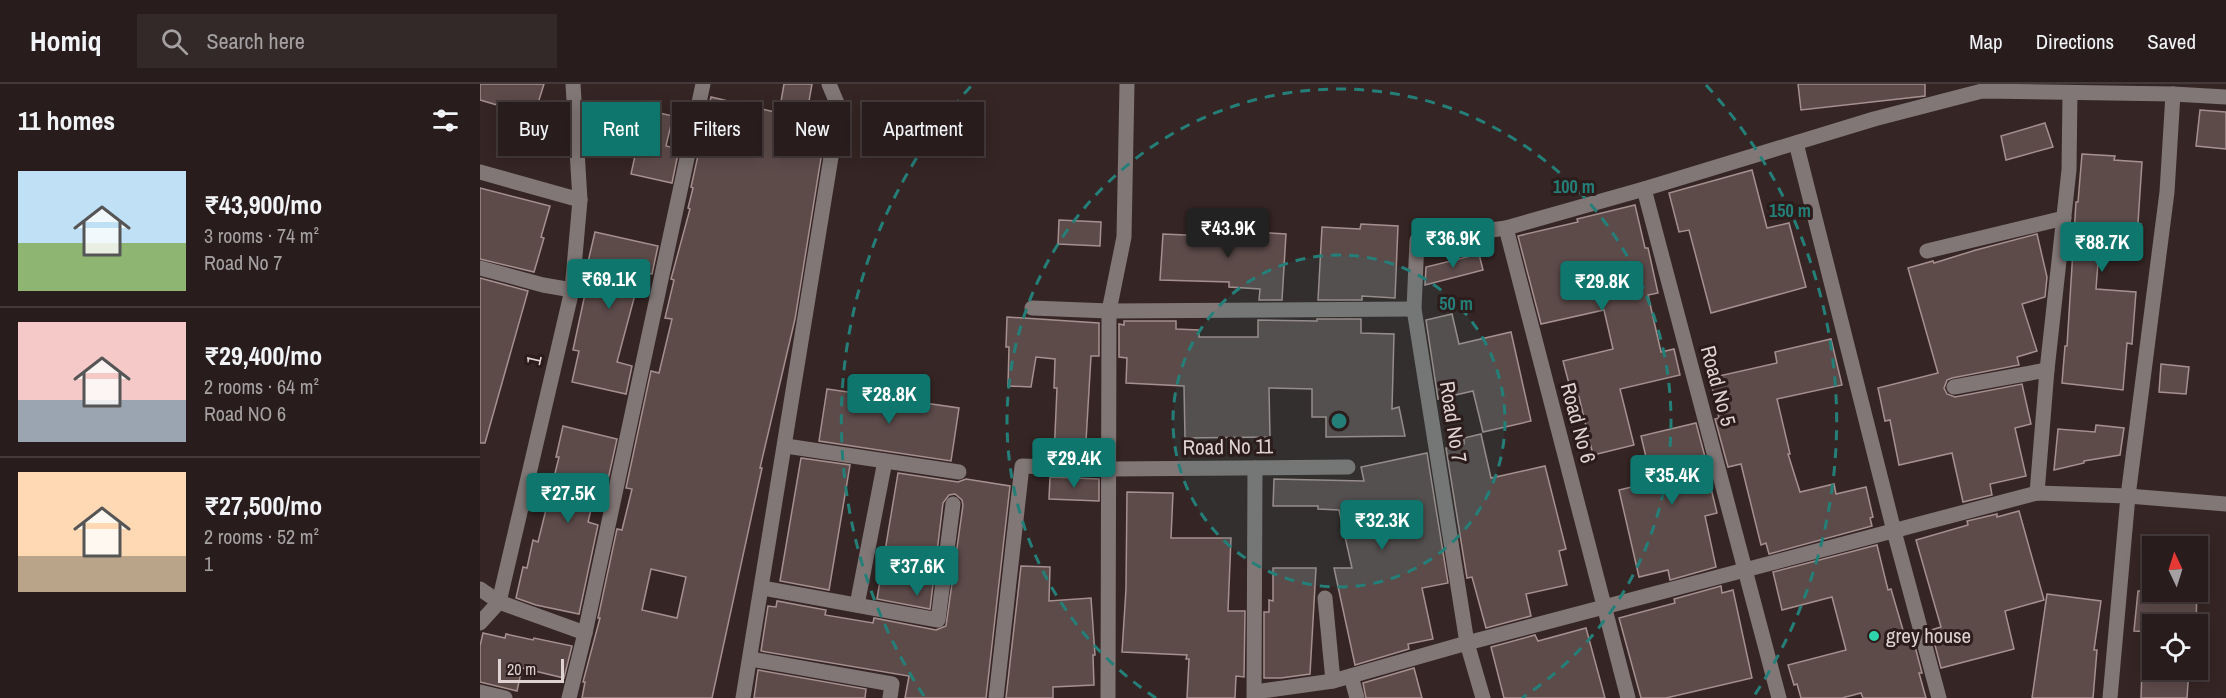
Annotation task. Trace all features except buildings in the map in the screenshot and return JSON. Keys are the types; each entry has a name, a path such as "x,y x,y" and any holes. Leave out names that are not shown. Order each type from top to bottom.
{"street":[{"name":"1","path":"480,623 499,602 572,290 580,200 573,84"},
{"path":"568,698 585,633 703,84"},
{"path":"743,698 786,446 839,108 829,84"},
{"path":"1108,698 1109,311 1124,237 1127,84"},
{"path":"1506,228 1644,189 1981,87 2070,93 2226,97"},
{"path":"2037,494 2047,370 2069,170 2070,93"},
{"path":"2110,698 2128,496 2167,192 2173,94"},
{"path":"1796,143 1894,531 1939,698"},
{"path":"480,172 580,200"},
{"name":"Road No 5","path":"1644,189 1779,698"},
{"path":"1927,251 2064,218"},
{"name":"Road No 7","path":"1483,698 1467,643 1414,309 1417,240 1506,228"},
{"name":"Road No 6","path":"1506,228 1628,698"},
{"path":"480,268 543,285 572,290"},
{"path":"1032,308 1109,311 1414,309"},
{"path":"1954,387 2047,370"},
{"path":"786,446 958,472"},
{"path":"857,605 885,461"},
{"path":"996,698 1022,466 1109,469"},
{"name":"Road No 11","path":"1109,469 1348,467"},
{"path":"1256,468 1254,695 1333,681 1467,643 2037,494 2128,496 2226,504"},
{"path":"762,588 938,620 953,504"},
{"path":"480,590 499,602 585,633"},
{"path":"1325,598 1333,681"},
{"path":"751,659 892,684 890,698"},
{"path":"1351,676 1357,698"},
{"path":"480,692 505,698"}],"place":[{"name":"grey house","path":"1874,636"}]}
